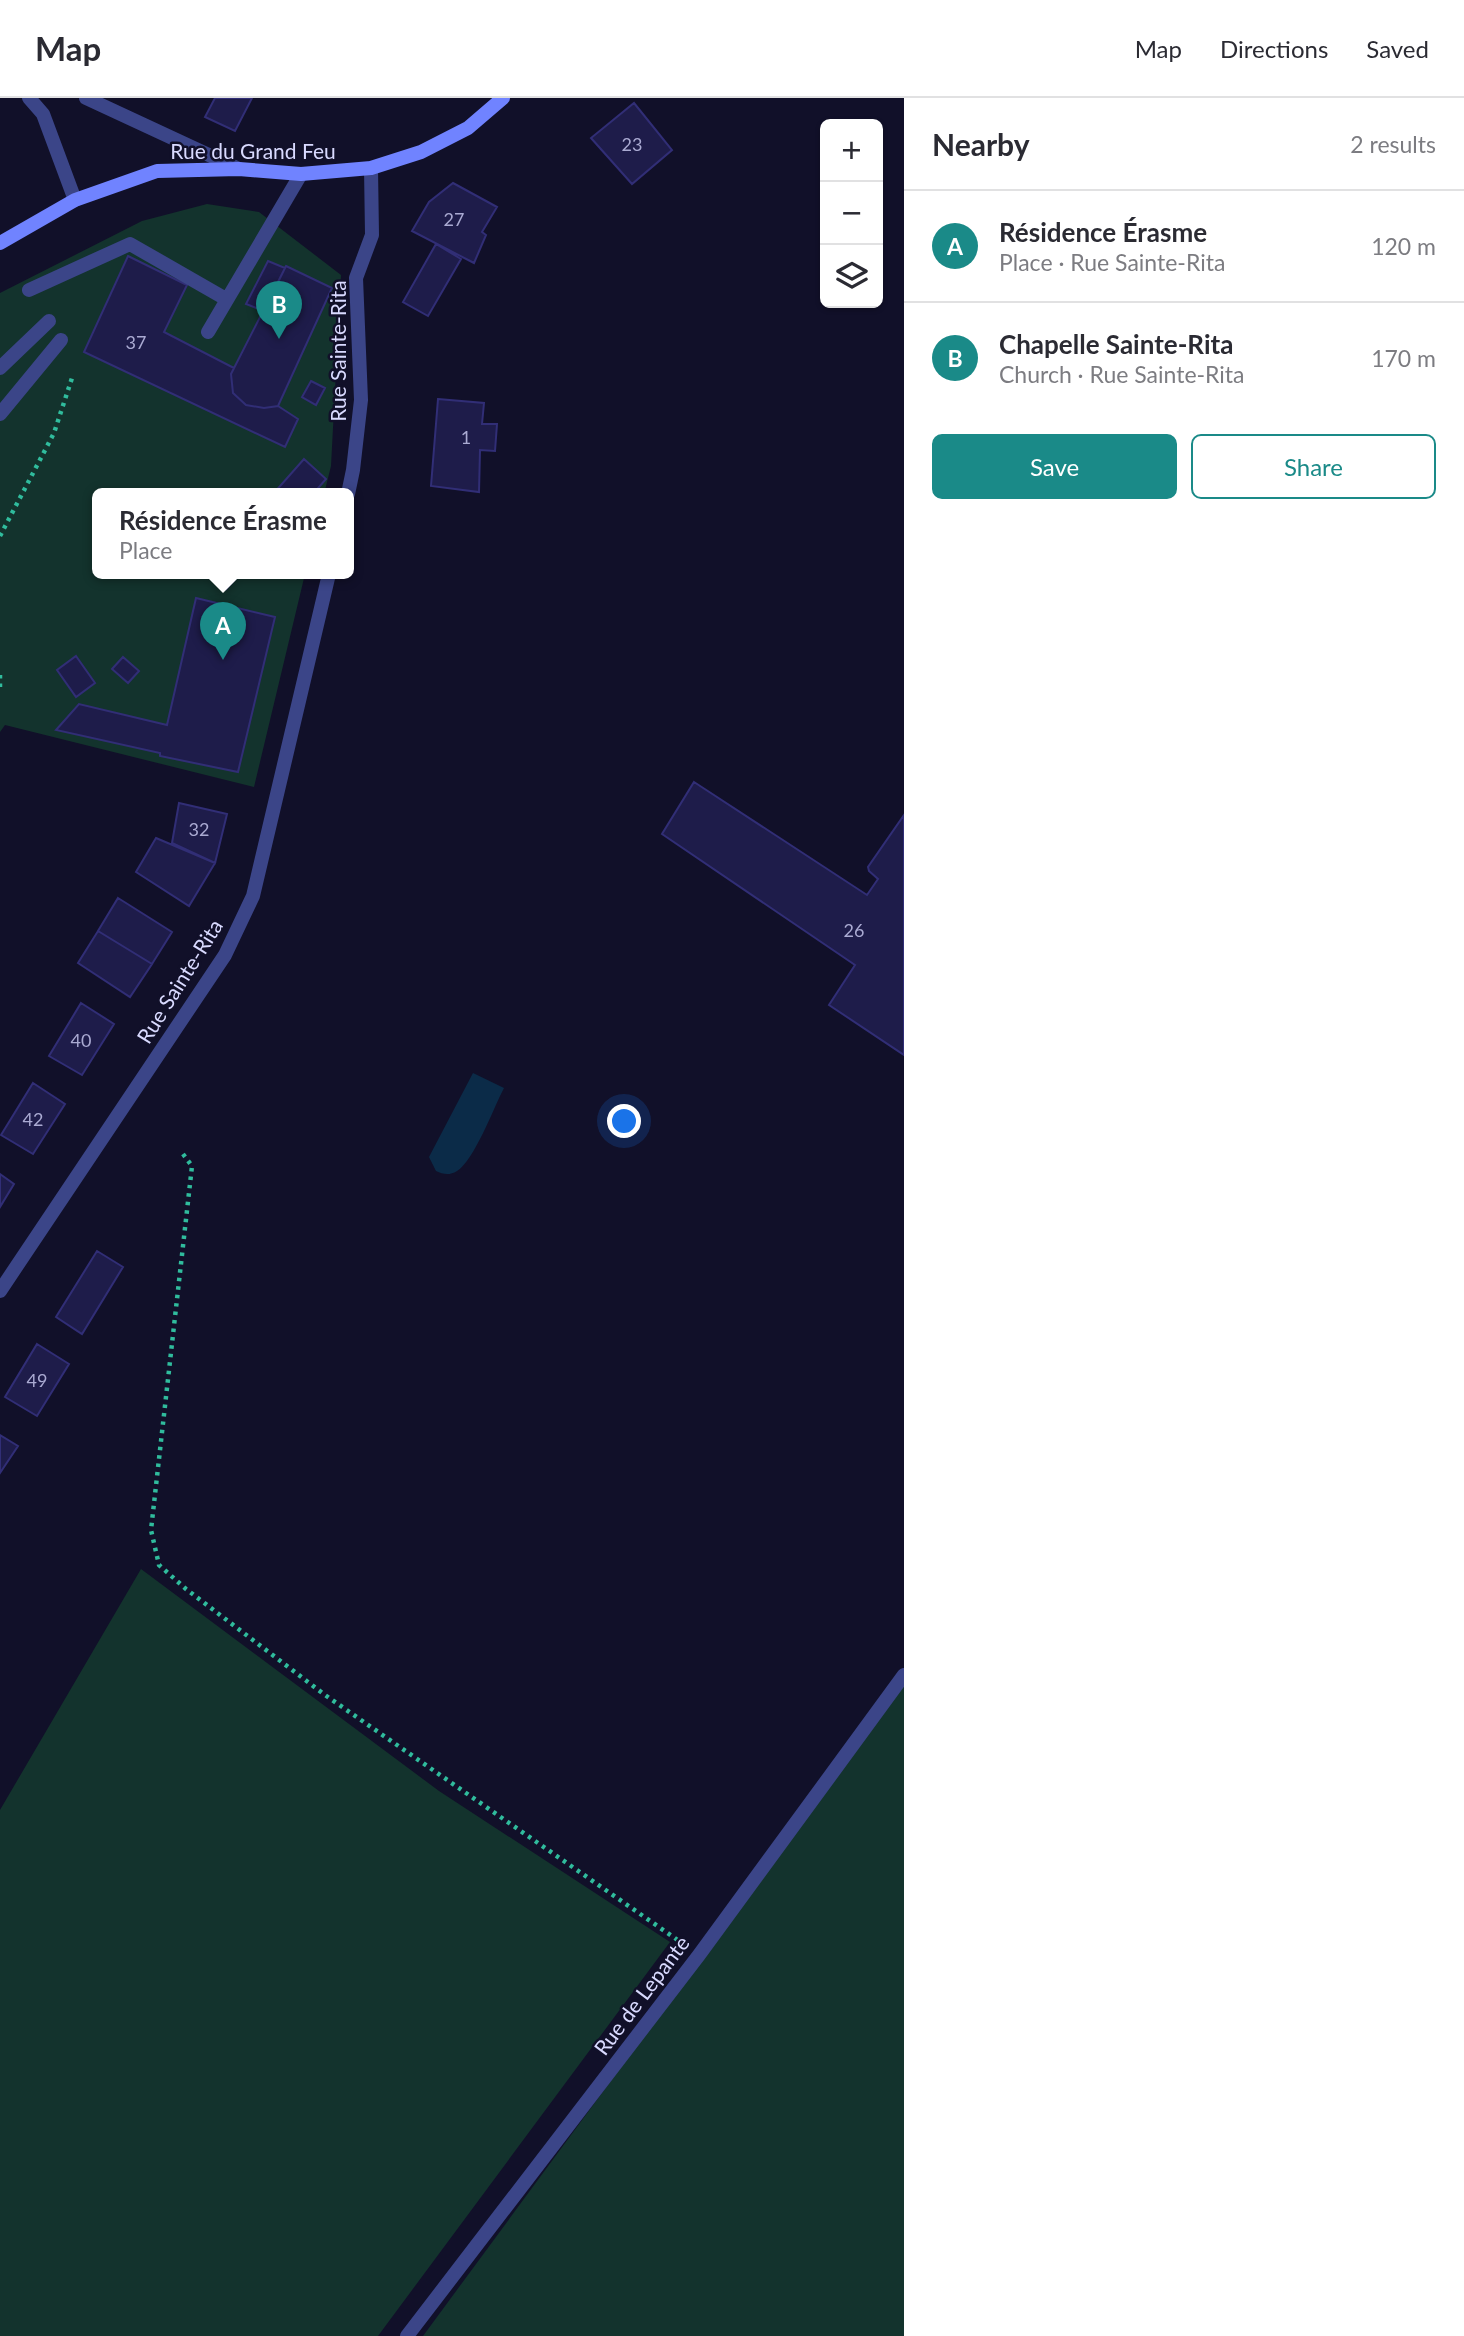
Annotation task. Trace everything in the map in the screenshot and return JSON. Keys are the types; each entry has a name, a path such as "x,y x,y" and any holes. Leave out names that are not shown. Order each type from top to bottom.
{"street":[{"path":"29,98 43,114 75,200"},
{"path":"86,98 239,169"},
{"name":"Rue du Grand Feu","path":"0,243 75,200 157,171 239,169 301,174 371,168 421,152 468,128 503,98"},
{"name":"Rue Sainte-Rita","path":"349,488 360,400 355,278 372,235 371,168"},
{"path":"208,332 301,174"},
{"path":"29,290 130,244 226,299"},
{"path":"0,368 49,321"},
{"path":"0,414 61,340"},
{"name":"Rue Sainte-Rita","path":"0,1291 225,955 253,896 328,579"},
{"name":"Rue de Lepante","path":"407,2336 699,1955 904,1675"}],"path":[{"path":"0,536 54,433 72,378"},
{"path":"0,675 0,691"},
{"path":"183,1154 192,1166 150,1530 159,1565 186,1589 325,1695 699,1955"}],"green space":[{"path":"207,204 259,212 341,275 331,466 326,488 92,488 92,579 304,579 254,787 5,725 0,732 0,293 142,221"},
{"path":"141,1569 439,1791 670,1942 378,2336 0,2336 0,1810"},
{"path":"904,1683 904,2336 423,2336"}],"water":[{"path":"473,1073 504,1088 470,1156 457,1171 441,1173 436,1171 429,1157"}],"building":[{"path":"215,98 252,98 235,131 205,117"},
{"path":"634,103 672,150 632,184 591,138"},
{"path":"453,183 497,207 482,232 486,235 474,263 412,231 429,202"},
{"path":"436,244 461,259 428,316 403,302"},
{"path":"128,256 187,285 164,332 234,368 231,374 233,393 246,405 264,408 278,406 298,419 285,447 84,352"},
{"path":"268,261 285,268 264,311 246,304"},
{"path":"286,266 332,288 278,406 264,408 246,405 233,393 231,374"},
{"path":"311,381 325,388 316,405 302,397"},
{"path":"438,399 484,403 482,424 497,424 495,451 480,450 479,492 431,486"},
{"path":"304,459 326,479 318,488 278,488"},
{"path":"215,579 235,579 226,589"},
{"path":"196,598 275,617 238,772 56,730 79,704 167,725"},
{"path":"76,656 95,683 76,697 57,670"},
{"path":"123,657 139,671 128,683 112,669"},
{"path":"694,782 867,895 878,879 868,867 904,815 904,1055 829,1005 855,965 662,834"},
{"path":"179,803 227,814 215,863 172,843"},
{"path":"156,838 215,863 189,906 136,872"},
{"path":"118,898 172,932 152,964 98,931"},
{"path":"98,931 152,964 130,997 78,963"},
{"path":"81,1003 114,1024 82,1075 49,1056"},
{"path":"33,1083 65,1104 33,1154 1,1135"},
{"path":"0,1174 14,1184 0,1207"},
{"path":"97,1251 123,1267 82,1334 56,1317"},
{"path":"37,1344 69,1364 37,1416 5,1397"},
{"path":"0,1435 18,1446 0,1473"}],"place":[{"name":"Chapelle Sainte-Rita","path":"279,339"},
{"name":"Résidence Érasme","path":"223,660"}]}
